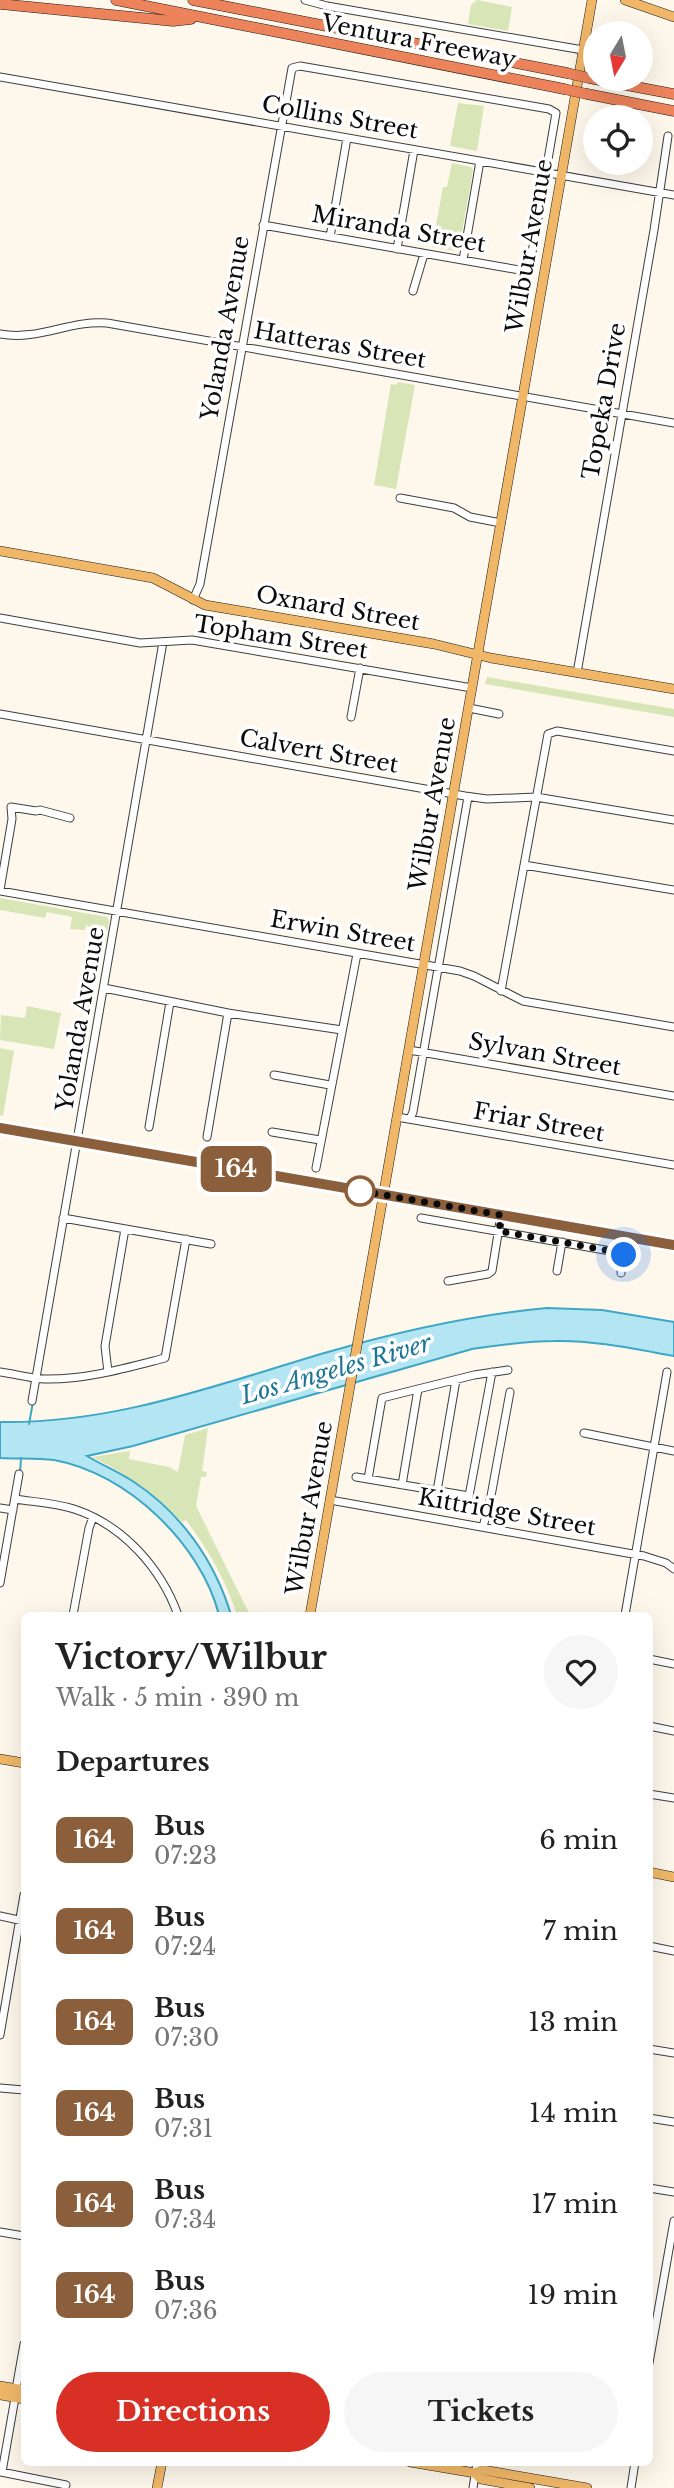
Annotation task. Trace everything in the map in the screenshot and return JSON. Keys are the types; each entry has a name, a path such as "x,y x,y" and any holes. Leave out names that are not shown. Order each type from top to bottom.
{"highway":[{"name":"Ventura Freeway","path":"116,0 674,111"},
{"name":"Ventura Freeway","path":"193,0 674,94"},
{"path":"217,0 236,8"},
{"path":"0,4 173,21 205,18"}],"main road":[{"name":"Wilbur Avenue","path":"588,21 592,0"},
{"path":"625,0 674,17"},
{"name":"Wilbur Avenue","path":"311,1612 583,50"},
{"name":"Oxnard Street","path":"0,551 149,577 168,584 205,605 577,673 674,687"},
{"path":"0,1128 674,1245"},
{"path":"0,1759 21,1762"},
{"path":"653,1873 674,1877"},
{"path":"0,2386 20,2394"},
{"path":"0,2395 20,2394"},
{"path":"157,2488 161,2466"},
{"path":"438,2466 475,2473 483,2470 587,2488"},
{"path":"475,2473 481,2479 530,2488"}],"street":[{"path":"305,1 583,50"},
{"name":"Yolanda Avenue","path":"193,600 200,584 290,71 297,66 555,111"},
{"name":"Collins Street","path":"0,77 674,195"},
{"name":"Wilbur Avenue","path":"529,270 557,118 555,111"},
{"name":"Topeka Drive","path":"577,673 668,136"},
{"path":"331,237 347,138"},
{"path":"397,249 414,150"},
{"path":"463,260 480,161"},
{"name":"Miranda Street","path":"263,225 529,270"},
{"path":"413,291 424,254"},
{"name":"Hatteras Street","path":"0,334 30,336 99,322 674,423"},
{"path":"400,498 454,508 470,517 501,523"},
{"name":"Topham Street","path":"0,618 140,643 192,640 472,688"},
{"name":"Yolanda Avenue","path":"32,1401 163,642"},
{"path":"351,717 360,668"},
{"path":"468,708 499,714"},
{"name":"Calvert Street","path":"0,714 468,797 536,797 674,820"},
{"path":"501,991 550,732 557,730 674,751"},
{"name":"Wilbur Avenue","path":"410,1119 468,797"},
{"path":"0,890 12,819 11,807 40,810 70,818"},
{"path":"524,865 674,890"},
{"name":"Erwin Street","path":"0,890 467,972 523,1001 674,1027"},
{"path":"316,1168 357,954"},
{"path":"104,988 228,1013 342,1030"},
{"path":"149,1127 170,1002"},
{"path":"207,1137 228,1013"},
{"name":"Sylvan Street","path":"409,1050 674,1096"},
{"path":"274,1075 330,1085"},
{"name":"Friar Street","path":"397,1116 674,1165"},
{"path":"272,1132 320,1140"},
{"path":"447,1281 492,1271 501,1215"},
{"path":"63,1218 211,1244"},
{"path":"421,1218 622,1253 621,1273"},
{"path":"108,1372 106,1346 125,1229"},
{"path":"0,1372 36,1378 62,1378 108,1372 165,1358 186,1239"},
{"path":"557,1271 562,1242"},
{"path":"368,1479 382,1398 508,1370"},
{"path":"356,1477 470,1496 492,1372"},
{"path":"626,1612 667,1372"},
{"path":"437,1491 456,1380"},
{"path":"402,1485 418,1389"},
{"path":"483,1527 490,1503 510,1392"},
{"path":"584,1433 674,1451"},
{"path":"0,1583 19,1474"},
{"path":"15,1499 64,1507 93,1517 128,1541 150,1564 177,1612"},
{"name":"Kittridge Street","path":"330,1500 655,1558 674,1569"},
{"path":"0,1508 13,1510"},
{"path":"74,1612 93,1517"},
{"path":"653,1660 674,1664"},
{"path":"653,1727 674,1731"},
{"path":"653,1795 674,1798"},
{"path":"0,1916 21,1920"},
{"path":"0,2035 21,1925"},
{"path":"653,1948 674,1951"},
{"path":"653,2050 674,2053"},
{"path":"0,2088 21,2090"},
{"path":"653,2119 674,2122"},
{"path":"653,2189 674,2192"},
{"path":"653,2339 674,2221"},
{"path":"0,2232 21,2236"},
{"path":"20,2394 1,2472 66,2485"},
{"path":"473,2488 476,2466"},
{"path":"631,2488 634,2466"}],"green space":[{"path":"477,0 512,7 508,31 468,24 471,5"},
{"path":"458,103 484,106 477,151 450,146"},
{"path":"452,163 471,167 473,170 459,249 456,251 432,247 443,187 447,187"},
{"path":"398,382 415,385 396,489 374,485 391,384 396,385"},
{"path":"487,677 674,709 674,717 485,684"},
{"path":"0,898 107,917 109,921 105,944 97,940 96,931 86,925 85,930 70,929 72,917 47,912 45,918 0,910"},
{"path":"27,1006 61,1013 54,1049 0,1040 1,1015 25,1018"},
{"path":"0,1048 14,1051 3,1116 0,1115"},
{"path":"208,1428 202,1471 207,1472 206,1477 201,1477 196,1506 249,1612 236,1612 216,1566 186,1520 182,1522 140,1485 92,1457 130,1451 129,1459 169,1467 178,1472 185,1435"}],"water":[{"name":"Los Angeles River","path":"547,1308 602,1310 674,1322 674,1356 569,1341 524,1342 472,1349 133,1446 87,1456 151,1494 181,1523 206,1557 230,1612 218,1612 210,1588 178,1538 134,1496 81,1467 54,1460 0,1458 0,1422 43,1421 126,1409 206,1389 382,1337 491,1315"}],"waterway":[{"path":"29,1424 33,1402"},
{"path":"20,1473 21,1458"}],"bus line":[{"name":"164","path":"0,1128 674,1245"}],"route":[{"path":"360,1191 355,1190 501,1215 499,1231 624,1255"}]}
